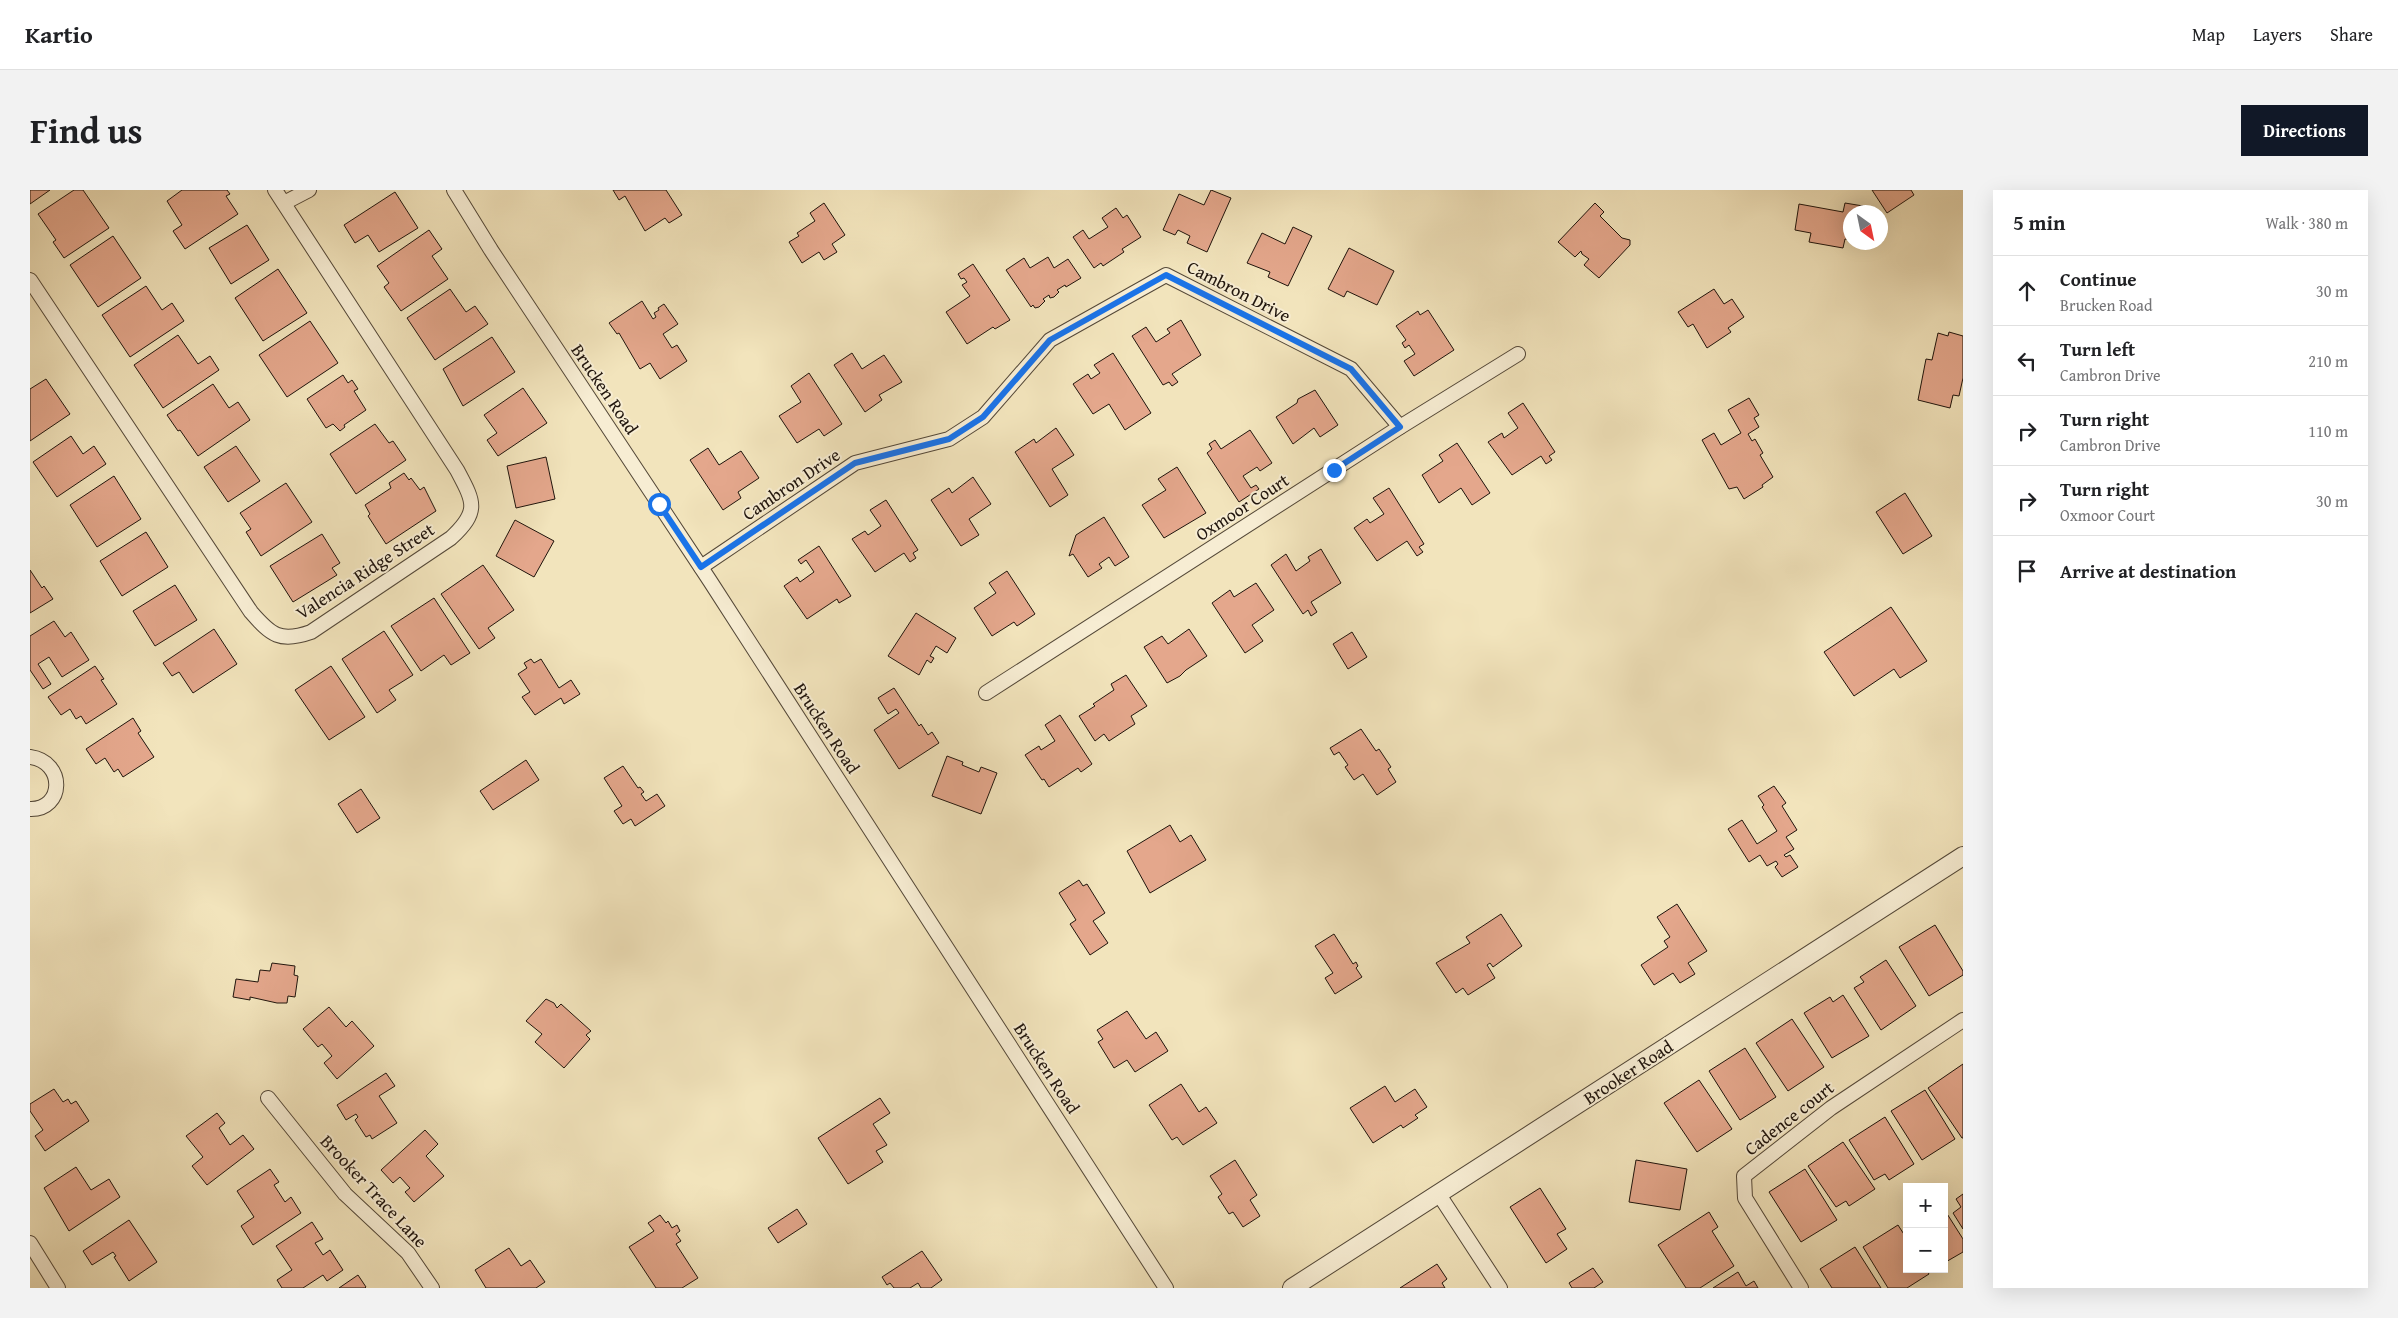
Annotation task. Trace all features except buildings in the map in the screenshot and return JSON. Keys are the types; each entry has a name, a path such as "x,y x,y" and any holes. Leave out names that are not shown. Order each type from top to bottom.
{"street":[{"name":"Valencia Ridge Street","path":"30,280 251,612 266,629 280,637 294,638 311,632 451,538 467,523 472,506 469,492 458,470 275,190"},
{"path":"284,203 309,190"},
{"name":"Brucken Road","path":"454,190 491,250 701,567 1166,1288"},
{"name":"Cambron Drive","path":"701,567 855,463 949,439 983,417 1050,340 1166,275 1351,369 1400,427"},
{"name":"Oxmoor Court","path":"986,693 1400,427 1518,354"},
{"path":"30,757 46,762 52,769 57,786 50,801 42,807 30,809"},
{"name":"Brooker Road","path":"1292,1288 1963,856"},
{"name":"Cadence court","path":"1801,1288 1745,1198 1744,1176 1831,1108 1963,1020"},
{"name":"Brooker Trace Lane","path":"268,1098 346,1194 408,1253 432,1288"},
{"path":"1438,1193 1500,1288"},
{"path":"30,1243 58,1288"}],"route":[{"path":"659,504 701,567 855,463 949,439 983,417 1050,340 1166,275 1351,369 1400,427 1334,470"}]}
